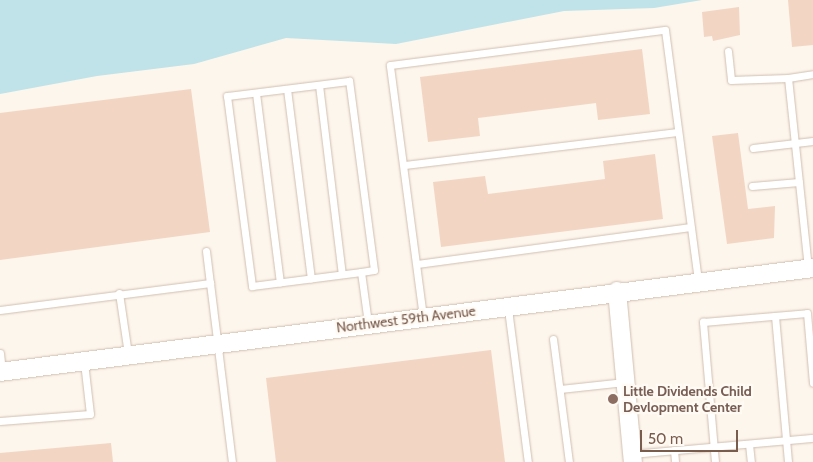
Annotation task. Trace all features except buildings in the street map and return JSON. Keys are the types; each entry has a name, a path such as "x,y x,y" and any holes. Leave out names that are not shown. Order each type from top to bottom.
{"street":[{"name":"Northwest 59th Avenue","path":"1,372 810,268"},
{"path":"617,292 632,458"}],"lane":[{"path":"423,317 390,65 665,30 698,282"},
{"path":"728,51 731,80 788,78 813,74"},
{"path":"788,78 810,268"},
{"path":"349,81 374,270 252,286 227,96 287,89 349,81"},
{"path":"319,85 342,274"},
{"path":"287,89 311,278"},
{"path":"256,93 280,282"},
{"path":"404,165 678,132"},
{"path":"753,148 813,141"},
{"path":"752,186 799,182"},
{"path":"417,264 691,227"},
{"path":"206,251 219,343 232,462"},
{"path":"361,272 368,324"},
{"path":"0,310 118,293 210,283"},
{"path":"118,293 128,355"},
{"path":"508,306 528,462"},
{"path":"715,462 703,322 807,313 813,383"},
{"path":"775,316 788,462"},
{"path":"554,339 569,462"},
{"path":"0,353 1,372"},
{"path":"0,421 90,414 84,361"},
{"path":"560,389 626,382"},
{"path":"632,458 674,450 813,438"},
{"path":"749,444 751,462"},
{"path":"674,450 675,462"}],"water":[{"path":"0,0 702,0 654,8 564,11 396,44 286,38 194,64 97,76 0,94"}],"place":[{"name":"Little Dividends Child Devlopment Center","path":"613,399"}]}
